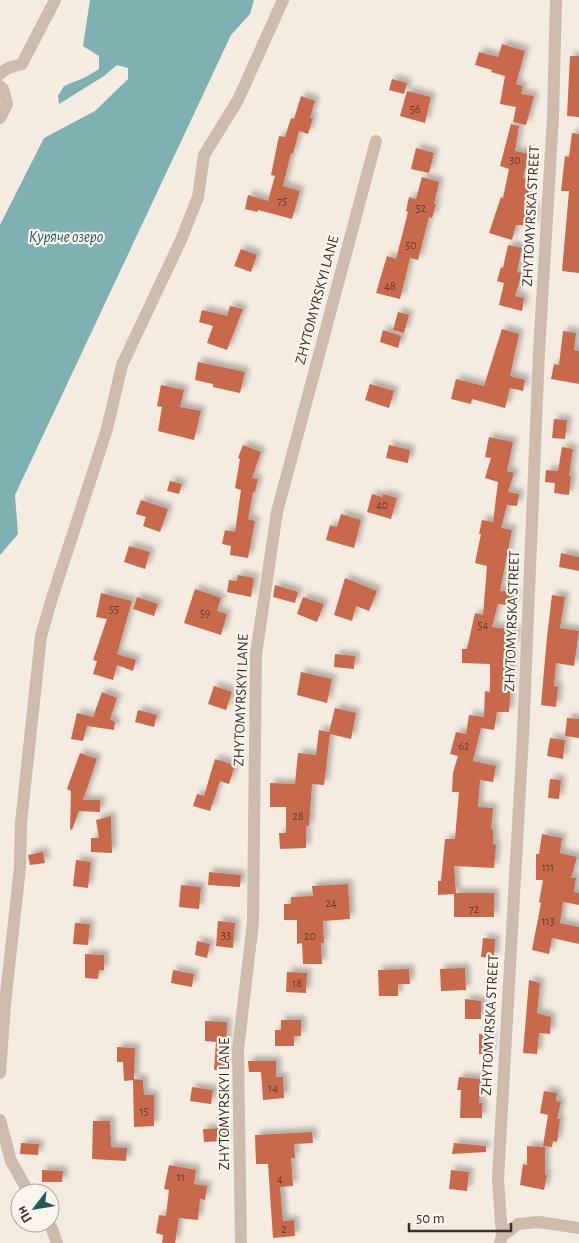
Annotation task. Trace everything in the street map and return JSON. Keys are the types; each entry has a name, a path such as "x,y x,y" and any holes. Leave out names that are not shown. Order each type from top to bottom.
{"street":[{"path":"0,74 8,68 22,64 55,0"},
{"path":"0,1073 4,1004 20,868 21,823 41,636 107,428 122,365 181,240 198,198 204,155 238,100 283,0"},
{"name":"ZHYTOMYRSKA STREET","path":"501,1240 498,1179 523,736 539,352 553,117 556,0"},
{"path":"0,86 3,89 7,104 0,118"},
{"name":"ZHYTOMYRSKYI LANE","path":"241,1243 238,1050 253,922 256,654 277,512 376,141"},
{"path":"0,1120 11,1161 23,1183"},
{"path":"501,1240 518,1224 539,1222 579,1228"}],"water":[{"name":"Куряче озеро","path":"90,0 254,0 250,14 231,35 15,495 18,534 0,555 0,225 44,138 95,111 128,79 128,68 117,65 104,76 59,104 58,96 64,86 86,77 99,69 99,56 83,46"}],"building":[{"path":"502,44 525,51 516,84 523,86 521,94 534,96 526,125 513,122 516,107 500,104 505,76 475,65 479,52 498,57"},
{"path":"570,56 579,56 579,117 567,116"},
{"path":"392,79 407,83 404,94 389,90"},
{"path":"407,91 431,97 425,123 400,116"},
{"path":"301,96 315,101 310,118 313,118 308,134 299,131 293,154 291,153 283,186 300,191 292,219 258,210 257,212 245,209 248,195 268,201 275,176 271,175 279,136 285,137 291,118 294,119"},
{"path":"511,124 519,126 515,151 529,154 523,178 531,180 525,207 534,207 534,226 516,225 512,240 489,233 501,197 503,198 509,169 500,166"},
{"path":"572,133 579,134 579,273 562,271 569,191 561,191 565,156 569,157"},
{"path":"416,148 434,153 429,173 411,169"},
{"path":"422,177 439,182 434,204 436,204 432,218 429,217 418,260 410,258 400,299 376,293 387,256 396,259 408,212 406,211 409,197 416,199"},
{"path":"508,245 522,248 517,272 522,273 515,296 524,298 522,311 499,305 504,283 497,281 501,267 503,268"},
{"path":"241,249 257,255 251,272 234,266"},
{"path":"230,306 243,309 227,350 207,343 213,326 199,322 202,310 227,316"},
{"path":"398,312 409,315 404,333 393,330"},
{"path":"502,329 519,334 510,376 525,380 523,391 510,388 505,408 472,399 471,404 451,399 456,379 484,386"},
{"path":"383,330 401,336 398,348 380,342"},
{"path":"563,331 576,333 574,350 579,351 579,384 551,379 554,364 559,365"},
{"path":"198,362 245,372 240,393 213,387 213,384 195,380"},
{"path":"370,384 394,391 389,408 365,400"},
{"path":"161,385 184,390 180,407 201,411 194,440 158,431 162,407 157,406"},
{"path":"554,419 567,420 565,439 552,438"},
{"path":"489,437 513,442 507,471 514,473 508,492 519,494 517,506 507,505 501,528 512,530 500,591 515,592 514,606 498,604 492,627 516,630 514,646 510,646 511,682 509,712 497,712 494,730 481,728 473,761 496,766 493,782 480,780 478,807 493,808 491,829 493,829 493,844 496,845 494,868 454,866 456,893 494,893 494,917 454,917 454,894 438,895 438,881 441,881 445,839 455,839 459,792 452,792 453,773 458,756 450,754 456,732 466,734 469,715 484,717 485,691 490,692 490,664 462,663 462,649 467,649 475,613 483,615 487,566 475,563 482,520 493,522 498,482 485,478 491,458 485,457"},
{"path":"243,445 261,452 252,478 258,479 255,492 253,492 248,519 255,521 248,558 230,555 231,546 222,544 225,530 235,532 241,490 235,488 240,459 238,458"},
{"path":"389,445 410,450 408,463 386,458"},
{"path":"562,447 573,449 569,475 571,476 569,495 554,493 555,483 545,482 546,470 558,471"},
{"path":"170,481 182,484 179,494 167,491"},
{"path":"372,494 382,497 383,494 397,498 391,519 367,512"},
{"path":"141,500 168,509 160,532 143,526 146,517 136,514"},
{"path":"341,514 361,520 354,548 326,540 330,525 337,527"},
{"path":"129,546 150,552 145,569 124,562"},
{"path":"561,553 579,557 579,571 559,567"},
{"path":"238,575 254,578 251,597 227,592 229,580 237,581"},
{"path":"345,578 377,591 369,611 356,606 352,621 334,615"},
{"path":"275,585 298,592 295,603 273,597"},
{"path":"195,589 221,598 217,611 227,614 221,635 184,623"},
{"path":"101,593 132,601 117,654 136,660 133,671 117,665 113,680 93,674 97,661 93,660 107,619 96,617"},
{"path":"552,595 565,597 560,628 579,631 574,666 556,663 554,686 558,687 556,707 541,705"},
{"path":"137,597 158,604 154,616 133,609"},
{"path":"303,597 324,604 317,622 297,614"},
{"path":"335,654 355,656 354,669 334,667"},
{"path":"301,672 332,679 327,703 297,695"},
{"path":"214,686 232,692 226,710 208,704"},
{"path":"102,692 117,698 110,719 115,722 114,730 87,726 83,741 71,739 77,713 93,717"},
{"path":"335,708 356,713 351,739 330,734 324,785 312,784 309,826 306,826 306,848 280,849 279,833 286,833 286,807 270,807 270,783 295,784 298,753 316,755 319,730 329,732"},
{"path":"138,710 157,715 154,727 135,722"},
{"path":"567,718 579,719 579,738 565,736"},
{"path":"550,738 565,740 563,759 547,756"},
{"path":"80,753 97,759 83,800 100,800 100,812 79,811 72,830 70,829 71,791 67,789"},
{"path":"215,759 235,765 229,784 220,781 210,811 193,806 197,794 204,796"},
{"path":"550,779 561,780 559,799 548,798"},
{"path":"111,816 112,853 91,852 91,838 99,838 96,820"},
{"path":"542,834 562,838 560,853 577,857 571,878 576,878 574,892 579,893 579,905 563,902 560,923 579,927 579,944 552,938 549,954 532,950 541,903 539,902 543,880 536,880 536,854 539,854"},
{"path":"43,852 45,863 30,865 28,855"},
{"path":"76,860 91,862 88,888 73,886"},
{"path":"209,872 241,875 240,887 208,885"},
{"path":"348,884 350,919 323,921 324,943 321,943 322,964 303,964 302,943 297,944 297,920 284,920 284,904 291,904 291,897 313,896 312,886"},
{"path":"181,885 201,887 199,909 179,907"},
{"path":"218,921 235,923 233,948 216,946"},
{"path":"75,923 90,924 88,945 73,944"},
{"path":"483,938 495,939 494,958 481,957"},
{"path":"197,941 210,944 207,958 195,955"},
{"path":"85,954 104,955 104,970 99,970 98,979 85,978"},
{"path":"465,968 466,990 441,991 440,969"},
{"path":"409,969 410,984 398,984 398,996 379,996 378,970"},
{"path":"173,970 194,974 192,987 171,983"},
{"path":"287,972 307,973 306,993 286,992"},
{"path":"529,980 540,983 537,1013 551,1017 550,1034 539,1033 537,1054 523,1053"},
{"path":"465,999 481,1001 481,1019 465,1019"},
{"path":"281,1020 301,1020 301,1036 294,1036 294,1046 275,1046 275,1030 281,1030"},
{"path":"205,1021 227,1022 225,1070 214,1070 216,1042 205,1041"},
{"path":"479,1034 491,1034 491,1054 479,1054"},
{"path":"117,1047 135,1048 134,1079 143,1080 144,1095 154,1095 154,1126 134,1127 133,1080 124,1081 123,1062 117,1062"},
{"path":"248,1061 276,1061 276,1077 283,1077 284,1098 263,1100 261,1072 249,1072"},
{"path":"459,1077 481,1079 479,1103 482,1103 482,1118 460,1118 461,1090 457,1090"},
{"path":"192,1087 213,1090 211,1104 190,1101"},
{"path":"544,1091 557,1093 556,1101 561,1102 557,1119 560,1119 557,1142 553,1141 552,1147 543,1146 548,1115 540,1113"},
{"path":"93,1121 110,1121 111,1147 127,1148 126,1161 92,1159"},
{"path":"225,1128 226,1141 204,1142 203,1129"},
{"path":"312,1132 313,1143 294,1144 295,1158 291,1158 293,1186 280,1187 283,1221 294,1220 295,1236 273,1238 268,1164 256,1164 255,1135"},
{"path":"21,1143 39,1144 38,1155 20,1154"},
{"path":"454,1143 486,1146 486,1152 452,1154"},
{"path":"527,1146 545,1147 545,1175 547,1175 544,1190 520,1185 523,1164 527,1165"},
{"path":"169,1165 196,1170 194,1184 207,1186 205,1200 200,1199 198,1220 179,1218 175,1243 162,1243 163,1235 156,1233 159,1215 166,1216 169,1190 164,1189"},
{"path":"42,1170 63,1171 62,1182 42,1182"},
{"path":"451,1170 469,1172 467,1191 449,1189"}]}
